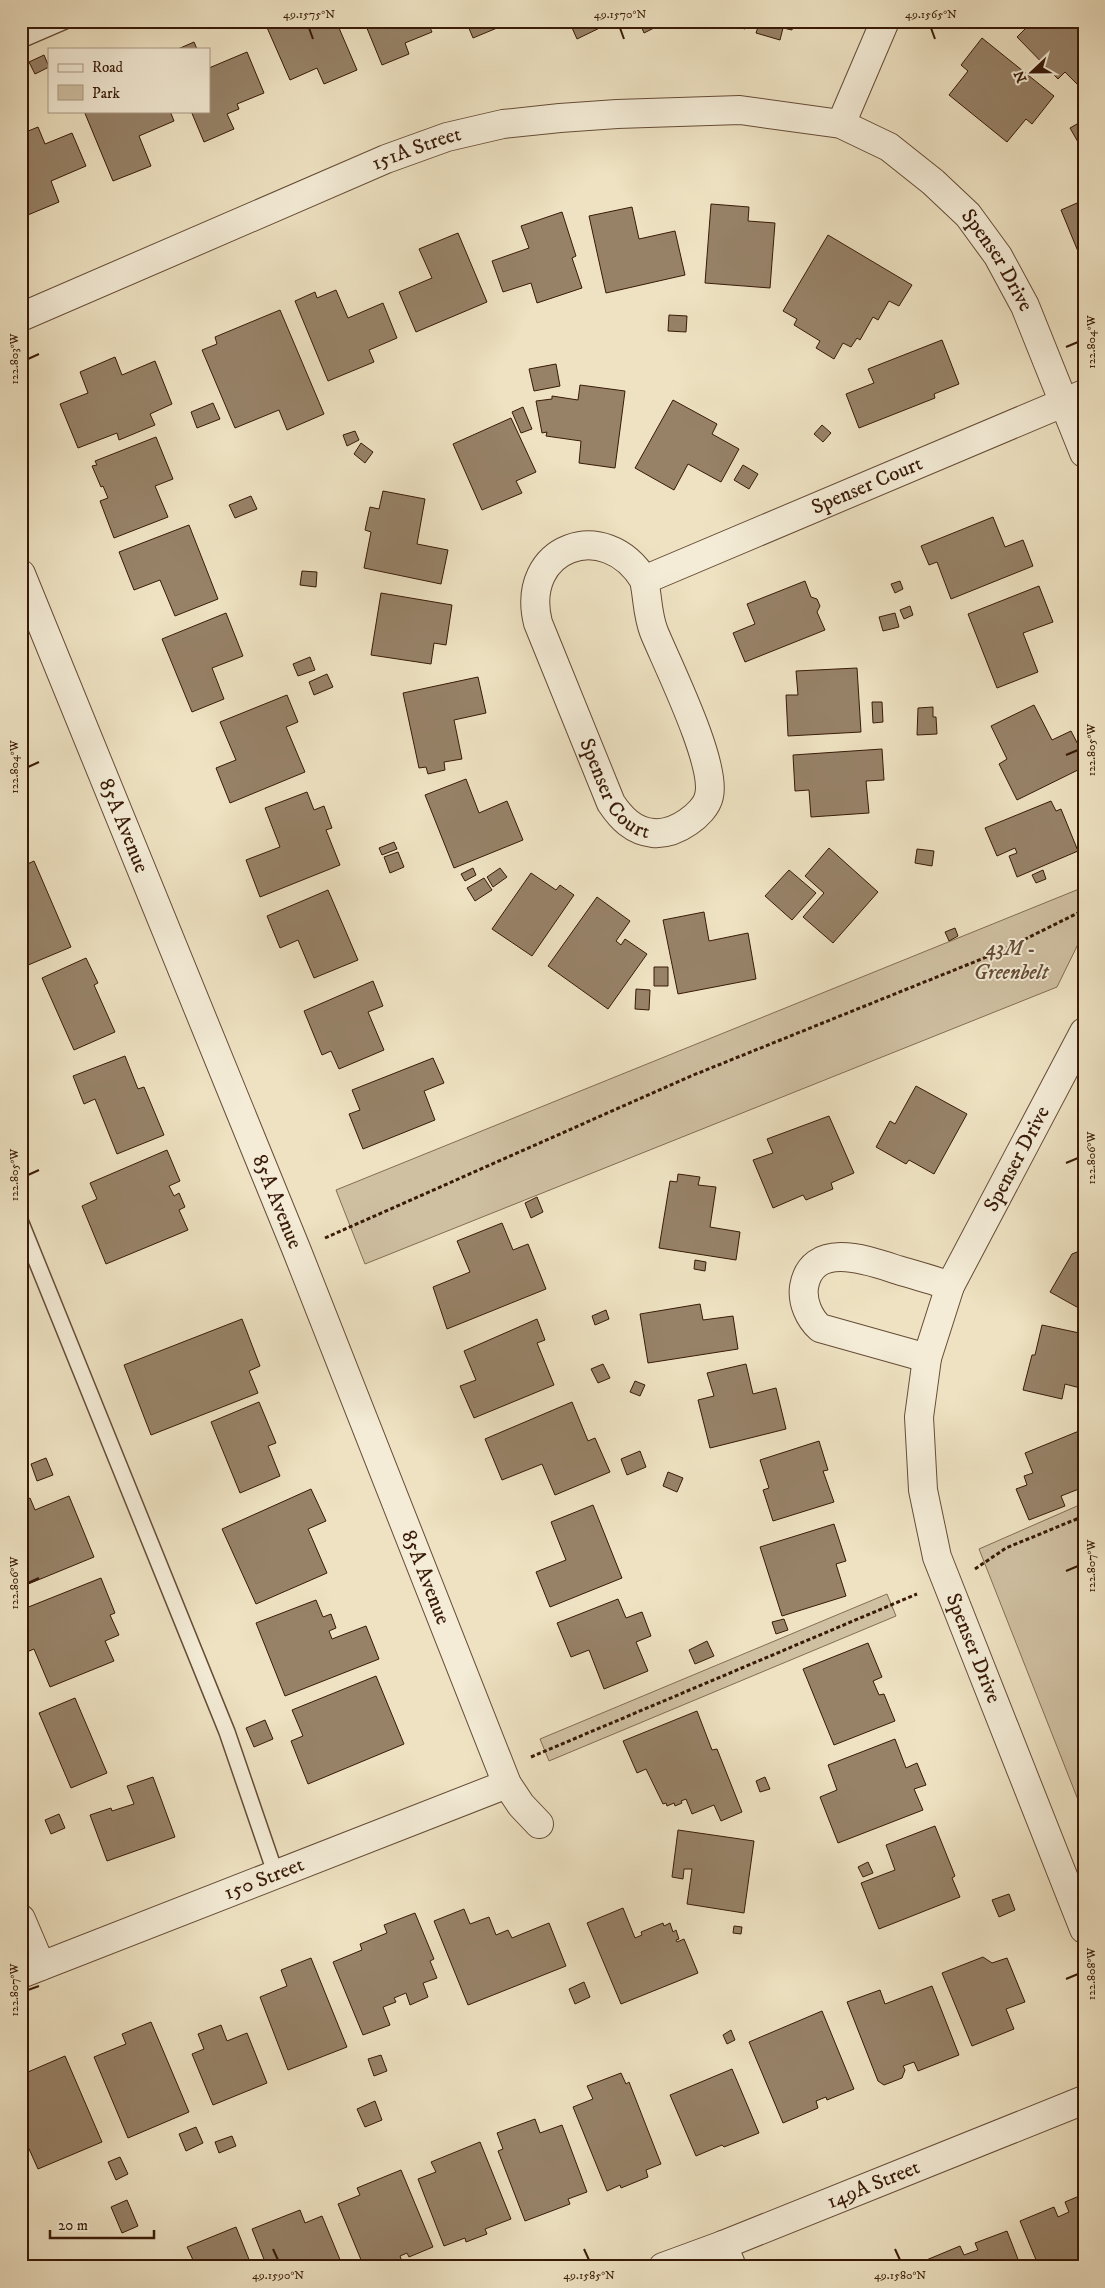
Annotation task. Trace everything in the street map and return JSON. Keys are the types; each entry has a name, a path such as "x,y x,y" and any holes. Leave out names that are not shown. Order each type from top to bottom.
{"street":[{"path":"841,124 885,21"},
{"name":"151A Street","path":"21,317 386,159 447,137 503,124 626,113 740,110 841,124"},
{"name":"Spenser Drive","path":"841,124 889,147 933,182 968,215 998,256 1074,398 1084,453"},
{"name":"Spenser Court","path":"644,580 1074,398"},
{"name":"Spenser Court","path":"595,546 611,550 624,557 644,580 649,617 706,759 710,785 709,797 694,818 673,830 655,833 646,832 626,822 611,803 538,623 535,605 536,587 544,568 558,555 578,547 595,546"},
{"name":"85A Avenue","path":"21,574 297,1251 507,1784 521,1806 539,1824"},
{"name":"Spenser Drive","path":"1084,1032 950,1286 927,1358 921,1390 919,1445 923,1490 933,1540 945,1581 1084,1929"},
{"path":"927,1358 820,1328 814,1322 807,1308 804,1287 809,1274 815,1266 824,1260 838,1257 866,1260 950,1286"},
{"name":"150 Street","path":"31,1970 507,1784"},
{"path":"21,1919 31,1970"},
{"name":"149A Street","path":"663,2267 728,2256 1084,2100"}],"lane":[{"path":"21,40 65,21"},
{"path":"21,1223 227,1732 276,1875"}],"path":[{"path":"318,1241 692,1076 999,952 1084,910"},
{"path":"974,1570 1006,1548 1084,1516"},
{"path":"530,1758 920,1593"}],"green space":[{"name":"43M - Greenbelt","path":"1084,887 1084,932 1057,987 365,1264 336,1190"},
{"path":"1084,1503 1084,1815 979,1549"},
{"path":"887,1594 896,1616 549,1761 540,1739"}],"building":[{"path":"269,21 336,21 357,70 324,84 317,68 290,80 265,23"},
{"path":"364,21 427,21 432,32 405,43 409,54 382,65"},
{"path":"466,21 508,21 509,23 473,38"},
{"path":"569,21 614,21 577,39"},
{"path":"639,21 660,21 662,24 644,33"},
{"path":"717,21 747,21 745,29"},
{"path":"760,21 794,21 792,30 783,28 780,40 756,33"},
{"path":"1033,21 1050,21 1057,29 1064,21 1084,21 1084,83 1080,87 1065,72 1058,79 1017,37"},
{"path":"982,38 1054,96 1032,124 1026,119 1007,142 949,95 968,71 961,65"},
{"path":"194,42 197,48 180,48"},
{"path":"247,52 264,93 237,104 239,109 227,114 234,129 204,142 191,112 210,112 210,68"},
{"path":"44,55 48,68 35,74 29,62"},
{"path":"84,112 170,112 174,121 139,136 151,166 113,181"},
{"path":"1084,120 1084,139 1078,142 1070,128"},
{"path":"38,127 45,144 72,133 86,166 51,181 59,202 23,217 21,212 21,134"},
{"path":"1084,200 1084,266 1061,210"},
{"path":"711,204 749,207 748,221 775,223 770,288 705,283"},
{"path":"632,207 639,239 675,231 685,275 606,293 589,216"},
{"path":"562,212 576,256 572,258 582,288 537,303 531,283 503,292 492,261 529,248 521,226"},
{"path":"458,233 487,302 416,332 399,292 432,278 419,249"},
{"path":"828,235 912,285 899,306 889,301 878,320 873,317 860,340 857,338 851,347 843,343 834,359 816,348 820,341 794,325 797,319 783,311"},
{"path":"336,290 348,318 383,303 397,338 369,350 374,362 328,381 295,301 315,292 317,298"},
{"path":"280,310 324,414 287,430 279,410 235,428 202,350 217,344 215,337"},
{"path":"669,315 687,316 686,332 668,331"},
{"path":"942,340 959,384 934,394 935,398 859,428 846,394 874,383 868,369"},
{"path":"115,357 122,375 155,361 172,404 150,414 155,425 119,440 117,433 78,448 60,404 88,393 80,372"},
{"path":"556,364 560,386 534,391 529,369"},
{"path":"580,385 625,391 615,468 579,463 581,441 546,436 547,432 542,433 536,401 552,399 552,396 578,400"},
{"path":"673,400 717,424 712,434 739,449 721,482 688,464 674,490 635,468"},
{"path":"213,403 220,419 197,428 191,412"},
{"path":"523,407 532,429 521,433 512,412"},
{"path":"511,418 536,472 516,481 522,493 482,510 453,444"},
{"path":"822,425 831,433 823,442 814,434"},
{"path":"355,431 359,440 347,446 343,435"},
{"path":"156,437 173,479 155,486 168,517 114,538 100,501 108,498 92,466 97,465 95,461"},
{"path":"361,443 373,452 365,463 354,454"},
{"path":"743,465 758,474 749,489 734,480"},
{"path":"383,491 425,499 417,544 448,550 441,584 364,568 371,532 365,530 370,507 379,509"},
{"path":"251,496 257,509 235,518 229,505"},
{"path":"993,517 1005,547 1023,540 1033,566 951,599 937,562 929,565 921,546"},
{"path":"189,525 218,599 175,616 160,580 134,590 119,552"},
{"path":"302,571 317,572 316,587 300,585"},
{"path":"805,581 811,597 817,599 820,606 817,612 825,630 745,662 733,633 755,624 747,604"},
{"path":"900,581 903,589 895,593 891,584"},
{"path":"1039,586 1053,622 1023,633 1038,672 997,688 968,614"},
{"path":"381,593 452,605 446,645 434,643 431,664 371,655"},
{"path":"910,606 913,615 904,619 900,610"},
{"path":"226,613 243,656 212,668 224,699 192,712 162,639"},
{"path":"895,613 899,627 883,631 879,617"},
{"path":"310,657 315,670 298,676 293,664"},
{"path":"857,668 861,732 788,736 786,695 798,695 796,671"},
{"path":"327,674 333,687 314,695 309,682"},
{"path":"478,677 486,713 454,720 462,759 444,762 445,770 428,774 426,767 419,768 403,693"},
{"path":"287,695 298,722 286,727 305,772 230,803 216,768 236,760 220,722"},
{"path":"872,702 882,702 883,722 873,723"},
{"path":"1034,705 1052,740 1071,731 1084,756 1084,767 1017,800 999,764 1007,759 991,726"},
{"path":"933,707 933,717 936,717 937,734 917,735 918,708"},
{"path":"882,749 884,780 866,781 869,813 811,817 809,790 795,791 793,755"},
{"path":"466,779 479,813 507,801 523,840 454,868 425,795"},
{"path":"307,792 314,810 324,806 332,828 326,830 340,865 260,897 246,860 280,847 265,808"},
{"path":"1051,801 1056,811 1061,809 1078,851 1017,877 1009,856 1017,853 1015,848 997,856 985,828"},
{"path":"394,842 397,849 382,855 379,848"},
{"path":"829,848 878,892 833,943 803,917 824,893 805,876"},
{"path":"917,849 934,851 932,866 915,863"},
{"path":"398,852 404,867 390,873 384,857"},
{"path":"34,861 71,947 21,968 21,867"},
{"path":"473,868 476,875 465,881 461,874"},
{"path":"500,868 507,877 493,887 487,877"},
{"path":"789,870 816,893 792,920 765,896"},
{"path":"1043,870 1046,879 1036,883 1032,875"},
{"path":"531,873 556,890 560,885 574,895 532,956 492,929"},
{"path":"484,878 492,890 475,901 467,888"},
{"path":"328,890 358,960 314,978 298,940 280,948 267,916"},
{"path":"597,897 630,921 616,941 621,945 625,939 647,954 608,1009 548,966"},
{"path":"704,912 709,941 748,933 756,979 678,994 663,920"},
{"path":"955,928 958,936 949,941 945,932"},
{"path":"86,958 98,983 94,985 115,1032 74,1050 42,978"},
{"path":"654,967 668,967 668,986 654,986"},
{"path":"373,981 383,1006 368,1012 384,1050 339,1069 331,1051 322,1055 304,1011"},
{"path":"636,989 650,990 649,1010 635,1009"},
{"path":"125,1056 138,1089 144,1087 164,1135 117,1154 95,1099 84,1104 73,1076"},
{"path":"433,1058 444,1083 424,1091 435,1120 363,1149 349,1114 360,1110 352,1090"},
{"path":"916,1086 967,1114 934,1174 909,1160 906,1164 876,1147 890,1121 895,1124"},
{"path":"829,1116 854,1173 831,1183 833,1189 806,1200 803,1195 773,1208 753,1160 773,1153 767,1139"},
{"path":"167,1150 180,1181 169,1186 174,1196 179,1193 185,1207 179,1210 188,1230 106,1264 82,1206 97,1199 90,1183"},
{"path":"678,1174 700,1177 698,1185 716,1187 710,1227 740,1232 736,1260 659,1248 670,1181 677,1182"},
{"path":"537,1197 543,1212 531,1218 525,1203"},
{"path":"502,1223 513,1250 528,1244 546,1289 447,1329 433,1287 470,1272 457,1241"},
{"path":"1077,1252 1082,1256 1084,1253 1084,1311 1050,1292 1072,1254"},
{"path":"695,1260 706,1262 705,1271 694,1269"},
{"path":"700,1304 703,1320 733,1316 738,1349 648,1363 640,1314"},
{"path":"606,1310 609,1319 595,1325 592,1316"},
{"path":"242,1319 260,1366 249,1371 258,1393 151,1435 124,1365"},
{"path":"537,1319 545,1340 537,1343 554,1385 474,1418 460,1386 476,1380 464,1351"},
{"path":"1042,1325 1084,1334 1084,1389 1065,1384 1062,1399 1023,1390 1032,1355 1035,1355"},
{"path":"603,1364 610,1378 598,1383 591,1369"},
{"path":"746,1364 753,1394 776,1388 786,1429 710,1448 698,1400 714,1396 707,1373"},
{"path":"635,1381 645,1385 640,1396 630,1392"},
{"path":"259,1402 276,1443 268,1446 280,1476 240,1493 211,1422"},
{"path":"572,1402 588,1441 595,1438 610,1472 555,1495 542,1464 502,1480 485,1439"},
{"path":"1084,1429 1084,1487 1061,1496 1065,1506 1029,1520 1016,1489 1027,1485 1024,1476 1033,1473 1025,1453"},
{"path":"819,1441 828,1470 823,1471 834,1502 773,1521 763,1490 769,1488 760,1460"},
{"path":"640,1451 646,1467 627,1475 621,1459"},
{"path":"46,1458 53,1475 37,1481 31,1464"},
{"path":"668,1472 683,1478 677,1492 663,1486"},
{"path":"311,1489 326,1521 308,1529 327,1573 256,1604 222,1529"},
{"path":"69,1496 94,1557 21,1587 21,1502 30,1498 35,1510"},
{"path":"593,1505 622,1578 550,1607 536,1572 566,1560 551,1522"},
{"path":"834,1524 846,1561 836,1564 846,1596 782,1616 760,1547"},
{"path":"101,1578 115,1613 110,1615 119,1635 105,1641 114,1661 50,1687 34,1649 22,1654 21,1629 23,1628 21,1610"},
{"path":"618,1599 626,1618 642,1612 651,1636 636,1642 648,1671 604,1689 589,1650 571,1657 557,1623"},
{"path":"316,1600 323,1617 331,1614 336,1628 329,1631 332,1639 366,1626 379,1659 285,1696 256,1623"},
{"path":"784,1619 788,1630 776,1634 772,1622"},
{"path":"707,1641 714,1656 695,1664 689,1650"},
{"path":"868,1643 882,1677 873,1681 879,1695 884,1694 895,1721 834,1745 803,1669"},
{"path":"376,1676 404,1744 308,1784 291,1741 303,1736 292,1710"},
{"path":"75,1698 107,1773 71,1788 39,1713"},
{"path":"697,1711 712,1750 717,1749 742,1812 721,1821 714,1805 692,1814 686,1799 675,1806 674,1803 667,1806 666,1803 663,1804 646,1769 637,1773 623,1741"},
{"path":"265,1720 273,1739 254,1747 246,1728"},
{"path":"895,1739 906,1768 917,1763 926,1785 914,1789 923,1810 838,1843 820,1797 837,1790 828,1765"},
{"path":"153,1777 175,1837 107,1861 90,1815 111,1808 112,1811 134,1804 127,1786"},
{"path":"765,1777 770,1789 760,1792 756,1781"},
{"path":"59,1814 65,1828 51,1834 45,1820"},
{"path":"935,1826 955,1876 952,1878 960,1897 879,1929 861,1883 895,1870 886,1845"},
{"path":"678,1830 754,1841 744,1913 687,1904 692,1869 684,1869 683,1879 672,1877"},
{"path":"868,1862 873,1873 863,1877 858,1867"},
{"path":"1009,1894 1015,1910 999,1917 992,1900"},
{"path":"623,1908 635,1938 642,1935 641,1932 663,1923 664,1926 670,1923 673,1932 676,1930 679,1939 676,1940 677,1942 684,1939 698,1973 621,2004 587,1923"},
{"path":"464,1909 470,1924 489,1917 496,1935 508,1930 512,1938 549,1923 566,1966 468,2005 434,1921"},
{"path":"415,1913 434,1959 430,1961 437,1978 423,1983 428,1997 410,2005 406,1993 394,1998 396,2002 383,2007 390,2025 363,2035 333,1962 362,1950 360,1944 387,1933 384,1925"},
{"path":"734,1926 742,1927 741,1934 733,1933"},
{"path":"983,1957 992,1963 1007,1958 1025,2002 1006,2009 1014,2029 972,2046 942,1973"},
{"path":"311,1958 347,2047 288,2070 260,1997 287,1986 281,1970"},
{"path":"584,1982 590,1997 575,2004 569,1989"},
{"path":"932,1986 959,2055 918,2071 914,2062 903,2066 905,2070 902,2078 884,2085 878,2081 847,2002 880,1990 885,2004"},
{"path":"822,2011 854,2089 827,2100 826,2097 816,2101 818,2108 783,2123 749,2042"},
{"path":"151,2022 189,2112 128,2138 94,2057 126,2044 122,2034"},
{"path":"221,2025 227,2041 247,2033 267,2083 213,2105 192,2054 204,2049 198,2034"},
{"path":"731,2030 735,2040 727,2044 723,2035"},
{"path":"381,2055 387,2071 374,2076 368,2059"},
{"path":"65,2056 102,2142 38,2169 21,2131 21,2075"},
{"path":"732,2069 759,2133 696,2156 670,2095"},
{"path":"621,2073 626,2084 629,2082 661,2164 646,2170 648,2177 621,2188 620,2185 607,2191 573,2107 593,2099 587,2086"},
{"path":"375,2101 382,2120 365,2127 357,2109"},
{"path":"535,2119 540,2133 562,2125 587,2192 568,2199 570,2204 525,2221 498,2151 503,2149 497,2133"},
{"path":"196,2127 203,2143 186,2151 179,2134"},
{"path":"232,2136 236,2146 219,2153 215,2142"},
{"path":"480,2142 511,2219 485,2229 487,2234 466,2242 465,2238 444,2246 418,2179 436,2172 431,2162"},
{"path":"120,2157 128,2174 116,2180 108,2162"},
{"path":"401,2170 433,2247 409,2257 407,2253 400,2256 403,2264 398,2267 364,2267 338,2204 360,2195 357,2188"},
{"path":"1084,2194 1084,2259 1066,2267 1039,2267 1020,2221 1054,2207 1058,2217 1069,2212 1065,2202"},
{"path":"127,2200 138,2226 122,2233 111,2207"},
{"path":"300,2210 305,2223 322,2216 343,2267 267,2267 252,2229"},
{"path":"236,2227 252,2267 177,2267 193,2260 187,2247"},
{"path":"1007,2231 1021,2267 926,2267 924,2261 960,2246 964,2255 978,2250 975,2243"}]}
